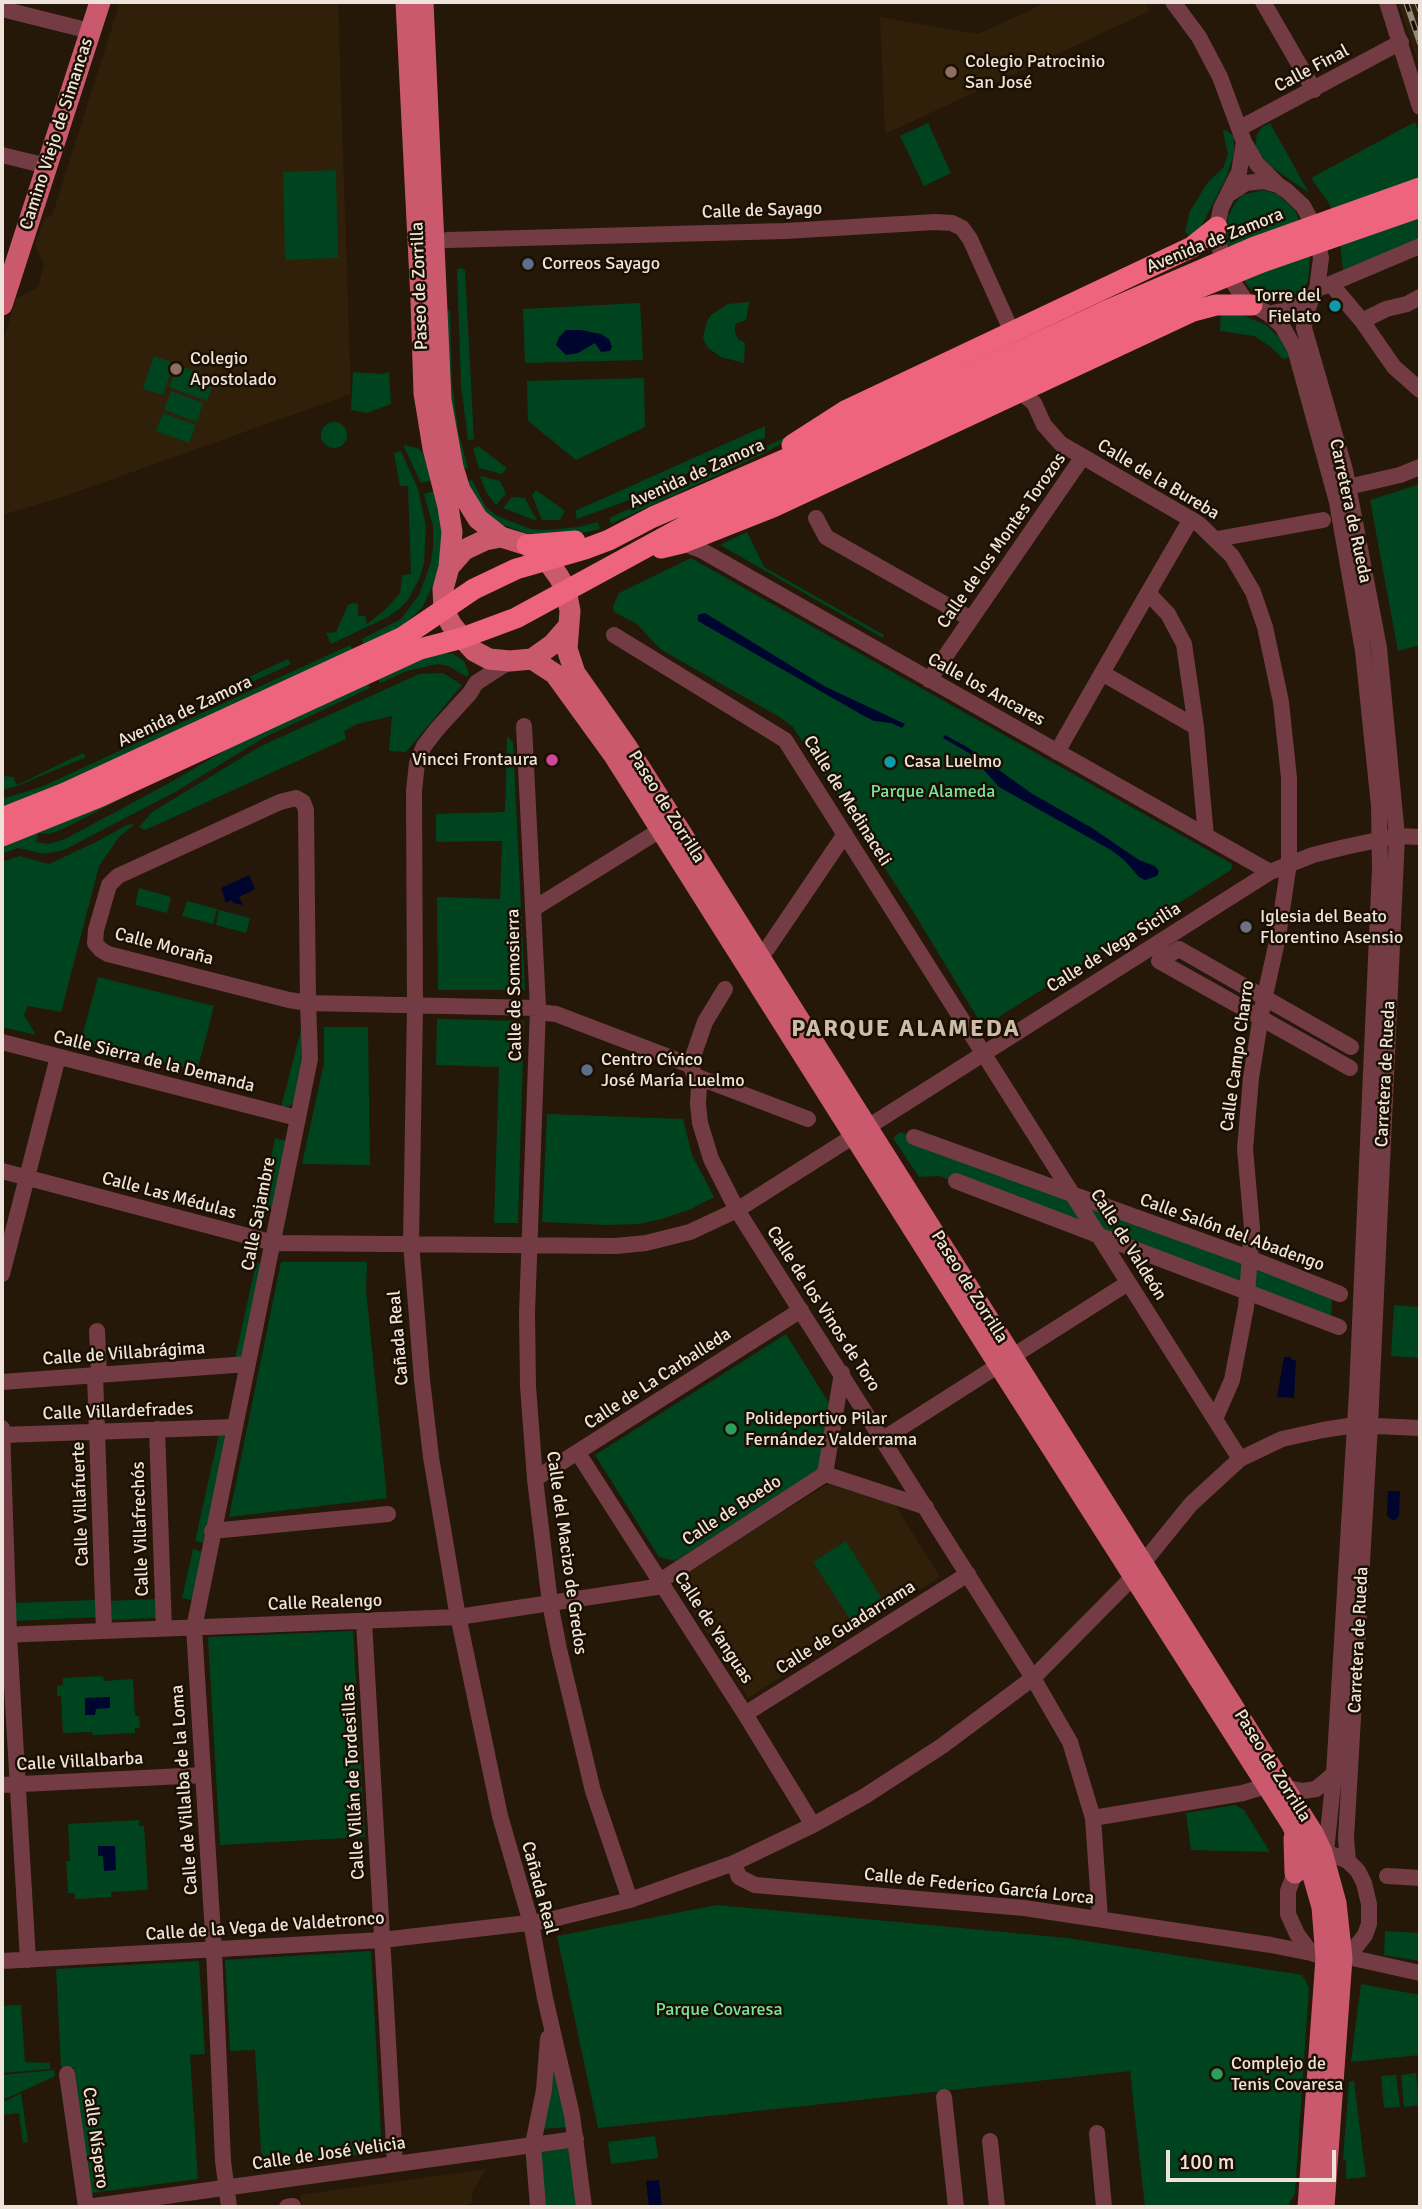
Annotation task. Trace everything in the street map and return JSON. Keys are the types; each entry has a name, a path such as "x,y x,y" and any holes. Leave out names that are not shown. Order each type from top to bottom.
{"highway":[{"name":"Avenida de Zamora","path":"2,836 99,797 420,649 468,644 625,557 959,389 1104,312 1255,247 1420,188"},
{"name":"Avenida de Zamora","path":"2,818 65,793 373,651 403,636 474,589 516,569 585,549 736,479 1191,291 1420,207"},
{"path":"736,479 845,411 1192,247 1217,227"},
{"path":"625,557 682,543 773,507 1194,312 1216,305 1260,310"},
{"path":"527,545 572,542 653,517"}],"main road":[{"name":"Camino Viejo de Simancas","path":"2,305 100,2"},
{"name":"Paseo de Zorrilla","path":"406,2 424,393 452,533 449,567 443,589 444,610"},
{"name":"Paseo de Zorrilla","path":"423,2 441,400 460,490 478,519 501,537 527,545 546,559 566,590 570,611 567,649 575,673 628,747 860,1130"},
{"path":"449,567 464,550 485,540 501,537"},
{"path":"444,610 451,624 468,644 489,659 532,659 553,644 567,628"},
{"name":"Paseo de Zorrilla","path":"532,659 555,674 574,697 662,829 860,1130 1278,1787 1314,1833 1313,1859 1331,1956"},
{"name":"Paseo de Zorrilla","path":"1278,1787 1291,1822 1313,1859"},
{"path":"1308,2207 1331,1956"},
{"path":"1324,2207 1331,1956"}],"street":[{"path":"1173,2 1199,37 1220,77 1242,135 1257,164 1296,198 1312,221 1321,258 1320,290"},
{"path":"1263,2 1314,90"},
{"path":"1387,2 1420,107"},
{"path":"2,9 90,31"},
{"name":"Calle Final","path":"1242,135 1314,90 1401,42"},
{"path":"1242,135 1239,172 1221,208 1217,227 1226,272 1239,293 1260,310 1294,309 1320,290 1420,246"},
{"path":"2,155 47,166"},
{"path":"1229,194 1240,186 1254,182 1264,181 1278,185"},
{"name":"Calle de Sayago","path":"447,240 757,232 952,223 962,228 970,239 1012,332"},
{"path":"1320,290 1362,321 1394,367 1418,385"},
{"name":"Carretera de Rueda","path":"1288,1914 1287,1891 1313,1859 1334,1774 1363,1425 1397,836 1379,648 1348,487 1304,328 1305,317 1320,290"},
{"path":"1362,321 1420,297"},
{"name":"Carretera de Rueda","path":"1260,310 1282,326 1295,349 1337,502 1363,650 1379,806 1363,1425 1346,1838 1348,1861"},
{"name":"Calle de la Bureba","path":"1020,392 1034,403 1052,436 1082,458 1191,519 1233,556 1253,592 1275,668 1290,778 1289,863"},
{"name":"Calle de los Montes Torozos","path":"929,680 1082,458"},
{"path":"1348,487 1401,475 1420,467"},
{"path":"816,518 826,537 971,619"},
{"path":"1057,752 1191,519"},
{"path":"1217,540 1323,520"},
{"name":"Calle los Ancares","path":"682,543 701,550 1270,872"},
{"path":"1148,593 1168,614 1184,644 1196,727 1206,836"},
{"name":"Calle de Medinaceli","path":"614,635 785,740 984,1052"},
{"path":"468,644 476,683"},
{"name":"Cañada Real","path":"510,661 476,683 431,737 417,763 414,791 415,1006 411,1243 431,1457 458,1618 500,1816 530,1923 576,2139 584,2207"},
{"path":"1102,673 1196,727"},
{"name":"Calle de Somosierra","path":"524,726 538,1010 529,1244"},
{"name":"Calle Moraña","path":"303,802 296,798 280,802 118,876 109,885 95,943 108,954 308,1003 538,1010 556,1014 695,1075 808,1119"},
{"name":"Calle Sajambre","path":"194,1628 310,1059 306,810 303,802"},
{"path":"533,909 662,829"},
{"path":"767,949 845,834"},
{"name":"Calle de Vega Sicilia","path":"737,1210 1270,872 1313,855 1379,839 1397,836 1420,837"},
{"name":"Calle Campo Charro","path":"1215,1419 1232,1380 1247,1292 1252,1228 1245,1149 1251,1078 1289,863"},
{"path":"1350,1068 1159,961 1178,949 1351,1047"},
{"path":"695,1075 705,1022 725,989"},
{"name":"Calle Sierra de la Demanda","path":"2,1042 297,1118"},
{"name":"Calle de Valdeón","path":"984,1052 1240,1458"},
{"path":"2,1275 58,1057"},
{"name":"Calle de los Vinos de Toro","path":"695,1075 700,1123 710,1159 737,1210 968,1574 1070,1742 1093,1818 1100,1919"},
{"name":"Calle Salón del Abadengo","path":"914,1137 1249,1258 1339,1294"},
{"name":"Calle Las Médulas","path":"2,1171 274,1243 616,1246 646,1243 690,1232 737,1210"},
{"path":"956,1181 1339,1327"},
{"name":"Calle del Macizo de Gredos","path":"529,1244 528,1386 535,1479 550,1602 586,1764 630,1900"},
{"path":"883,1439 1128,1283"},
{"name":"Calle de La Carballeda","path":"535,1479 801,1310"},
{"name":"Calle Villafuerte","path":"97,1331 97,1431 104,1631"},
{"name":"Calle de Villabrágima","path":"2,1382 248,1364"},
{"path":"842,1373 825,1474 926,1507"},
{"path":"530,1923 566,1917 630,1900 734,1863 813,1825 865,1796 942,1746 1033,1678 1139,1569 1191,1504 1240,1458 1282,1439 1363,1425 1420,1428"},
{"name":"Calle Villardefrades","path":"2,1435 234,1427"},
{"path":"2,1428 9,1785 28,1960"},
{"name":"Calle Villafrechós","path":"157,1429 163,1629"},
{"name":"Calle de Yanguas","path":"578,1453 813,1825"},
{"name":"Calle de Boedo","path":"458,1618 661,1583 825,1474"},
{"path":"212,1531 388,1514"},
{"name":"Calle de Guadarrama","path":"745,1714 968,1574"},
{"name":"Calle Realengo","path":"5,1635 458,1618"},
{"name":"Calle Villán de Tordesillas","path":"364,1621 396,2164"},
{"name":"Calle de Villalba de la Loma","path":"194,1628 229,2207"},
{"path":"1093,1818 1278,1787 1303,1791 1316,1789 1334,1774"},
{"name":"Calle Villalbarba","path":"9,1785 203,1775"},
{"path":"1288,1914 1297,1934 1331,1956 1360,1944 1369,1924 1369,1904 1358,1871 1348,1861 1313,1859"},
{"name":"Calle de Federico García Lorca","path":"734,1863 739,1877 755,1885 1024,1908 1271,1945 1420,1973"},
{"path":"1387,1877 1420,1878"},
{"path":"1271,1945 1286,1927 1288,1914"},
{"name":"Calle de la Vega de Valdetronco","path":"2,1961 382,1940 530,1923"},
{"path":"1360,1944 1371,1962"},
{"name":"Cañada Real","path":"538,2207 533,2144 544,2090 549,2044 545,1998"},
{"name":"Calle Níspero","path":"66,2074 87,2207"},
{"path":"944,2097 956,2207"},
{"path":"1097,2133 1104,2207"},
{"name":"Calle de José Velicia","path":"87,2207 576,2139"},
{"path":"990,2141 998,2207"}],"shaded area":[{"path":"120,2 338,2 351,394 65,496 2,515 2,344 16,299 38,287 44,264 35,245 45,217 52,216"},
{"name":"Colegio Patrocinio San José","path":"1048,2 1145,2 1150,11 885,134 880,17 978,34"},
{"path":"1398,2 1420,2 1420,68"},
{"path":"828,1484 894,1503 940,1577 748,1698 673,1580"},
{"path":"486,2169 472,2193 473,2203 466,2207 302,2207 300,2195"}],"green space":[{"path":"1415,122 1420,136 1420,238 1343,270 1338,226 1330,205 1311,178"},
{"path":"928,123 951,173 924,186 900,136"},
{"path":"1270,123 1309,193 1269,165 1255,147 1257,134 1262,127"},
{"path":"1223,131 1234,136 1234,154 1227,176 1201,227 1192,238 1185,232 1190,211 1208,182 1223,168 1228,155"},
{"path":"336,170 338,258 285,260 283,172"},
{"path":"1263,190 1277,194 1295,210 1310,256 1308,282 1300,293 1279,302 1265,300 1253,292 1242,278 1227,241 1228,217 1235,203 1242,195"},
{"path":"457,270 465,270 474,439 468,440 461,385"},
{"path":"749,302 746,320 735,324 738,339 745,343 744,363 721,357 708,348 703,338 707,321 711,315 728,304"},
{"path":"640,303 643,360 525,363 523,309"},
{"path":"444,311 450,311 452,382 458,431 468,468 460,470 451,435"},
{"path":"1221,311 1237,313 1266,325 1279,337 1290,357 1283,359 1254,336 1220,331"},
{"path":"154,356 174,363 163,395 143,389"},
{"path":"177,365 215,378 207,401 169,387"},
{"path":"353,372 389,372 391,404 367,413 351,410"},
{"path":"644,378 645,427 576,460 528,421 527,381"},
{"path":"171,391 203,403 197,422 164,410"},
{"path":"163,413 196,425 189,443 156,431"},
{"path":"334,422 343,426 347,435 343,444 334,448 325,444 321,435 325,426"},
{"path":"817,423 763,454 611,524 609,518"},
{"path":"765,426 765,438 624,502 577,519 575,511"},
{"path":"403,445 417,448 424,453 433,480 421,483"},
{"path":"478,446 507,468 502,474 479,468 473,449"},
{"path":"401,451 418,489 426,526 424,563 420,577 408,600 399,609 331,644 326,633 336,632 348,605 358,604 358,616 365,616 367,624 400,593 402,575 411,574 408,486 400,486 394,453"},
{"path":"480,476 500,481 506,494 496,505 486,492"},
{"path":"472,480 486,507 507,520 531,529 546,530 598,522 600,529 573,535 531,535 500,524 490,519 465,482"},
{"path":"1420,484 1420,645 1398,651 1370,500"},
{"path":"437,490 443,553 434,583 422,608 409,620 401,627 364,645 362,639 401,619 419,595 431,562 433,547 433,526 424,494"},
{"path":"536,490 565,511 560,520 542,520 532,495"},
{"path":"512,497 525,498 537,521 503,508"},
{"path":"747,532 764,567 884,635 883,638 720,545"},
{"name":"Parque Alameda","path":"691,558 1227,861 1232,864 1231,870 983,1027 914,913 793,727 660,649 637,624 614,612 613,606 619,593"},
{"path":"350,645 354,652 47,793 2,807 2,799 41,787"},
{"path":"443,653 453,654 464,661 469,673 467,677 448,666 437,664 407,671 380,683 377,675 418,659"},
{"path":"288,659 291,664 239,688 236,683"},
{"path":"443,673 462,685 406,752 389,751 392,716 357,724 344,731 346,739 145,830 139,827 152,812 261,746 419,674"},
{"path":"367,680 370,688 265,737 177,791 64,850 44,854 18,848 2,854 2,845 169,774 63,829 49,834 38,833 36,842 49,844 65,839 173,781 261,729"},
{"path":"507,736 513,742 525,990 438,990 437,897 500,899 502,841 436,842 436,814 505,812"},
{"path":"83,753 86,757 17,786 2,790 2,776 13,777 17,785"},
{"path":"135,824 119,837 99,866 61,1012 28,1006 24,1015 36,1035 2,1027 2,862 19,856 49,864 127,825"},
{"path":"139,888 171,897 167,913 135,905"},
{"path":"187,901 217,909 213,924 182,916"},
{"path":"219,910 250,918 246,933 216,925"},
{"path":"98,977 214,1006 197,1071 81,1041"},
{"path":"437,1019 524,1021 518,1223 494,1223 499,1067 436,1065"},
{"path":"302,1026 304,1055 295,1101 290,1106 281,1107"},
{"path":"324,1027 368,1027 370,1165 302,1164 324,1063"},
{"path":"547,1114 683,1119 692,1155 714,1197 691,1209 638,1224 542,1222"},
{"path":"900,1132 1333,1289 1330,1328 1064,1222 939,1176 919,1177 893,1138"},
{"path":"275,1138 287,1141 273,1210 261,1207"},
{"path":"281,1262 367,1262 366,1290 387,1498 229,1517"},
{"path":"256,1263 262,1264 242,1356 235,1359"},
{"path":"1394,1305 1420,1307 1420,1358 1391,1356"},
{"name":"Polideportivo Pilar Fernández Valderrama","path":"786,1334 829,1403 818,1470 675,1561 659,1557 595,1455"},
{"path":"219,1434 224,1436 226,1441 203,1543 195,1541"},
{"path":"846,1541 885,1604 853,1624 813,1562"},
{"path":"193,1549 203,1552 192,1600 182,1598"},
{"path":"157,1599 157,1618 109,1620 108,1601"},
{"path":"97,1600 98,1617 14,1621 13,1603"},
{"path":"353,1631 365,1837 220,1845 208,1637"},
{"path":"103,1676 104,1681 133,1679 135,1716 139,1716 140,1728 135,1728 135,1733 63,1733 61,1696 57,1696 57,1686 63,1685 63,1678"},
{"path":"1235,1805 1244,1810 1270,1852 1191,1850 1186,1813"},
{"path":"139,1820 139,1826 144,1826 148,1890 111,1892 111,1897 75,1899 75,1893 68,1893 68,1824"},
{"name":"Parque Covaresa","path":"717,1905 1067,1938 1302,1975 1309,1987 1295,2193 1288,2206 1145,2207 1130,2071 598,2128 557,1936"},
{"path":"1385,1931 1420,1933 1420,1961 1384,1955"},
{"path":"371,1951 382,2152 262,2168 255,2050 230,2051 225,1960"},
{"path":"199,1961 205,2054 190,2055 198,2179 91,2193 74,2067 61,2067 56,1969"},
{"path":"1361,1984 1420,1995 1420,2055 1351,2062"},
{"path":"21,2005 25,2062 50,2063 50,2069 2,2073 2,2006"},
{"path":"550,2039 569,2127 540,2129"},
{"path":"54,2070 55,2076 5,2099 2,2093 2,2075"},
{"path":"1416,2073 1419,2105 1404,2107 1401,2075"},
{"path":"1396,2075 1400,2107 1384,2108 1381,2076"},
{"path":"1354,2081 1366,2177 1346,2179 1346,2161 1343,2159 1349,2082"},
{"path":"21,2093 28,2142 23,2143 19,2113 2,2115 2,2103"},
{"path":"655,2136 658,2158 611,2164 608,2142"},
{"path":"572,2148 579,2207 543,2207 536,2152"}],"water":[{"path":"566,330 601,334 609,339 612,347 610,351 601,352 595,343 578,353 566,355 556,345"},
{"path":"705,613 824,686 905,724 902,728 864,716 698,621 698,615"},
{"path":"945,735 967,747 1031,793 1092,828 1139,860 1155,866 1159,871 1157,876 1145,880 1139,877 1111,850 999,787 969,753 943,738"},
{"path":"249,875 255,889 239,897 243,905 231,900 226,903 221,888"},
{"path":"1284,1357 1296,1360 1294,1398 1277,1397"},
{"path":"1388,1491 1400,1491 1399,1516 1394,1521 1387,1516"},
{"path":"110,1697 110,1708 96,1709 95,1715 85,1715 85,1698"},
{"path":"98,1846 115,1846 116,1870 104,1871 103,1856 98,1856"},
{"path":"659,2180 662,2207 649,2207 646,2181"}],"railway":[{"path":"1406,2 1420,43"},
{"path":"1417,2 1420,10"}],"place":[{"name":"Colegio Patrocinio San José","path":"951,72"},
{"name":"Correos Sayago","path":"528,264"},
{"name":"Torre del Fielato","path":"1335,306"},
{"name":"Colegio Apostolado","path":"176,369"},
{"name":"Vincci Frontaura","path":"552,760"},
{"name":"Casa Luelmo","path":"890,762"},
{"name":"Iglesia del Beato Florentino Asensio","path":"1246,927"},
{"name":"Centro Cívico José María Luelmo","path":"587,1070"},
{"name":"Polideportivo Pilar Fernández Valderrama","path":"731,1429"},
{"name":"Complejo de Tenis Covaresa","path":"1217,2074"}],"district":[{"name":"PARQUE ALAMEDA","path":"906,1030"}]}
